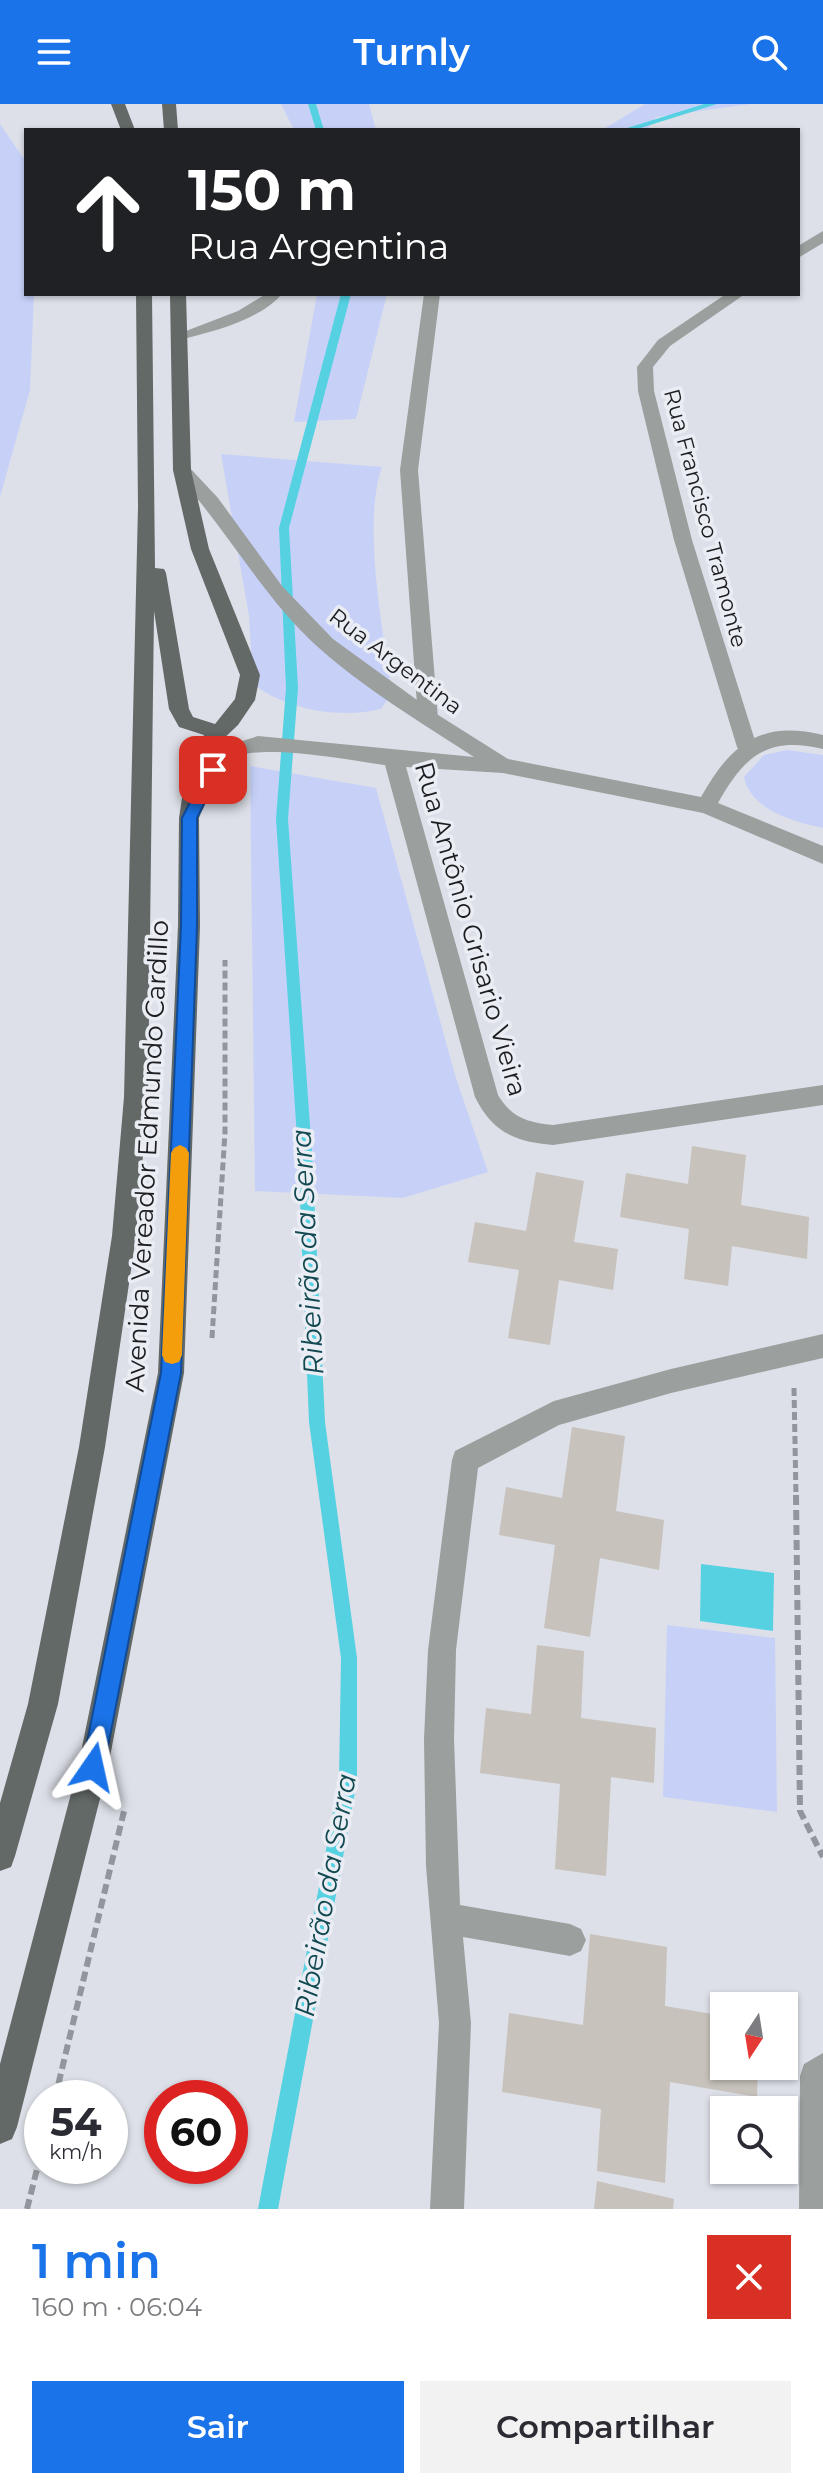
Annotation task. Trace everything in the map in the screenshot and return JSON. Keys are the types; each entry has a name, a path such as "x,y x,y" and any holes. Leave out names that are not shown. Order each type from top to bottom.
{"main road":[{"path":"118,104 127,128"},
{"path":"169,104 171,128"},
{"name":"Avenida Vereador Edmundo Cardillo","path":"0,1856 43,1704 92,1447 124,1236 136,1097 147,507 144,296"},
{"name":"Avenida Vereador Edmundo Cardillo","path":"0,2127 93,1767 171,1373 189,926 189,818 197,765 218,732 245,700 250,675 200,549 182,470 178,296"},
{"path":"147,507 179,709 186,722 218,732"}],"street":[{"path":"800,252 823,236"},
{"path":"428,718 409,470 432,296"},
{"name":"Rua Francisco Tramonte","path":"734,296 664,343 645,367 646,391 683,540 747,747"},
{"name":"Rua Argentina","path":"182,470 212,502 275,590 326,644 428,718 503,766"},
{"path":"706,806 747,747 779,737 805,736 823,742"},
{"name":"Rua Argentina","path":"189,818 213,770 227,753 258,743 503,766 706,806 797,842 823,856"},
{"name":"Rua Antônio Grisario Vieira","path":"393,757 487,1097 499,1120 524,1133 553,1135 823,1095"},
{"path":"447,2209 455,2023 445,1918 439,1771 442,1650 465,1460 554,1414 793,1351 823,1346"},
{"path":"445,1918 570,1940"},
{"path":"816,2209 816,2076 823,2069"}],"lane":[{"path":"180,336 242,313 273,296"}],"path":[{"path":"793,1351 800,1811 823,1857"},
{"path":"27,2209 33,2184"}],"shaded area":[{"path":"281,104 369,104 375,128 293,128"},
{"path":"645,104 750,104 656,117 648,128 605,128"},
{"path":"0,124 24,159 24,296 34,296 30,390 0,497"},
{"path":"317,296 387,296 356,419 294,422"},
{"path":"221,454 382,467 376,491 374,547 392,693 381,709 349,713 314,710 281,700 253,684 249,616"},
{"path":"787,750 823,755 823,828 775,813 755,798 748,788 744,777 764,755"},
{"path":"250,766 376,788 455,1075 488,1172 403,1198 255,1191"},
{"path":"667,1625 775,1638 777,1812 663,1797"}],"water":[{"path":"701,1564 774,1573 773,1631 700,1621"}],"building":[{"path":"692,1146 746,1155 741,1205 809,1217 807,1259 732,1246 728,1286 684,1279 689,1229 620,1217 626,1173 688,1184"},
{"path":"536,1172 584,1181 574,1242 618,1249 613,1290 559,1280 550,1345 508,1338 519,1270 468,1262 475,1222 526,1231"},
{"path":"572,1427 625,1436 616,1511 664,1520 659,1570 600,1558 590,1637 544,1628 555,1545 499,1535 506,1487 562,1498"},
{"path":"537,1645 584,1651 581,1718 656,1728 654,1783 611,1777 606,1876 555,1869 560,1784 480,1773 486,1708 531,1714"},
{"path":"590,1934 667,1947 665,2006 710,2014 710,2080 758,2080 757,2096 670,2082 665,2183 597,2171 601,2109 502,2092 509,2013 583,2025"},
{"path":"597,2181 674,2199 673,2209 594,2209"}],"waterway":[{"name":"Ribeirão da Serra","path":"312,104 319,128"},
{"path":"632,128 713,104"},
{"name":"Ribeirão da Serra","path":"268,2209 348,1781 349,1658 317,1422 305,1153 282,819 292,688 284,528 345,296"}],"slow traffic":[{"path":"172,1355 180,1153"}],"route":[{"path":"93,1767 171,1373 189,926 189,818 213,770"}]}
